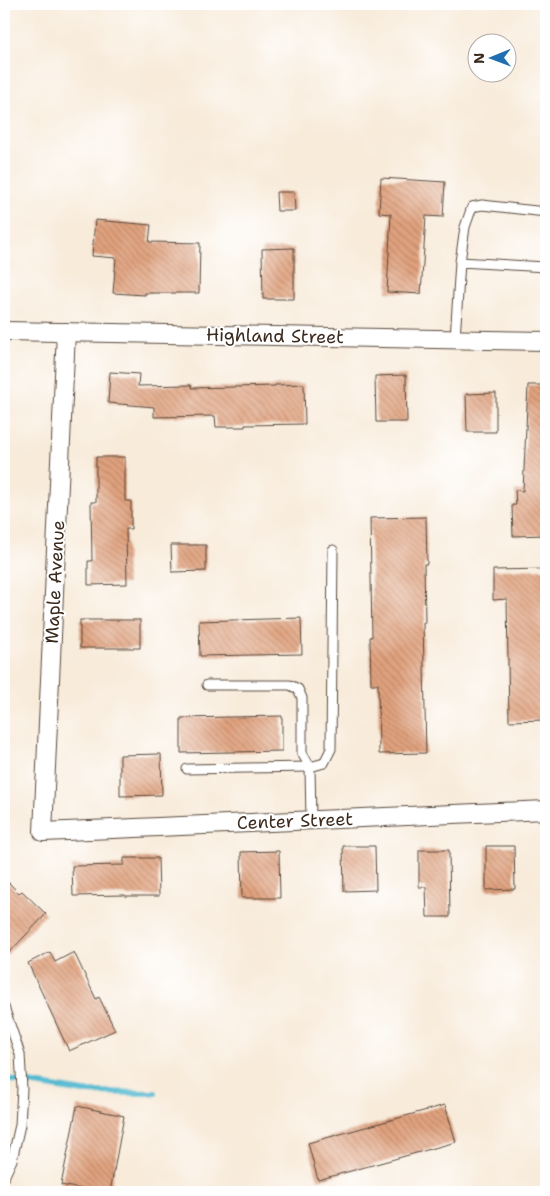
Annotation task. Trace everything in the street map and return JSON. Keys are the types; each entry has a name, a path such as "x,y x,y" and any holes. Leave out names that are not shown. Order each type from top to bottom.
{"street":[{"name":"Highland Street","path":"4,331 546,341"},
{"name":"Maple Avenue","path":"44,832 66,332"},
{"name":"Center Street","path":"44,832 546,810"}],"lane":[{"path":"455,339 460,262 465,227 472,207 482,205 546,212"},
{"path":"460,262 546,267"},
{"path":"187,769 310,767 324,763 331,749 333,550"},
{"path":"207,685 290,685 298,689 302,698 302,752 310,767 312,820"},
{"path":"4,1007 20,1054 22,1089 20,1125 12,1160 4,1177"}],"building":[{"path":"381,178 445,182 443,217 426,216 421,294 387,292 391,214 379,213"},
{"path":"276,192 294,192 295,211 277,211"},
{"path":"95,220 151,225 149,242 200,243 199,293 145,293 145,295 113,293 116,258 92,256"},
{"path":"294,248 294,299 263,299 262,249"},
{"path":"110,372 139,374 138,386 191,385 192,388 304,384 305,424 216,427 215,416 154,417 154,407 108,403"},
{"path":"406,375 407,422 376,422 375,376"},
{"path":"528,385 546,385 546,535 513,536 512,505 516,505 515,490 523,491"},
{"path":"496,393 496,432 467,432 466,394"},
{"path":"96,457 125,457 125,501 131,501 131,529 126,529 127,584 88,585 88,561 92,561 91,502 96,502"},
{"path":"426,517 427,564 424,564 425,623 423,623 426,753 379,754 378,684 371,684 370,518"},
{"path":"171,545 206,545 206,571 172,572"},
{"path":"546,569 546,720 509,721 507,599 493,600 493,570"},
{"path":"301,618 302,654 200,656 199,621"},
{"path":"80,620 140,620 140,648 80,648"},
{"path":"282,716 282,751 181,753 181,718"},
{"path":"161,754 162,795 120,796 120,755"},
{"path":"343,846 375,846 376,890 344,891"},
{"path":"486,846 514,846 515,889 486,890"},
{"path":"419,850 449,850 450,917 427,917 426,887 419,887"},
{"path":"279,851 280,898 242,898 241,852"},
{"path":"124,858 158,858 159,896 73,896 72,866 124,865"},
{"path":"4,878 19,893 22,891 46,914 4,958"},
{"path":"50,952 55,962 74,952 96,999 99,997 115,1030 69,1051 28,963"},
{"path":"445,1105 456,1142 318,1180 308,1143"},
{"path":"77,1106 124,1116 110,1192 97,1192 61,1185"}],"waterway":[{"path":"4,1079 84,1092 155,1093"}]}
